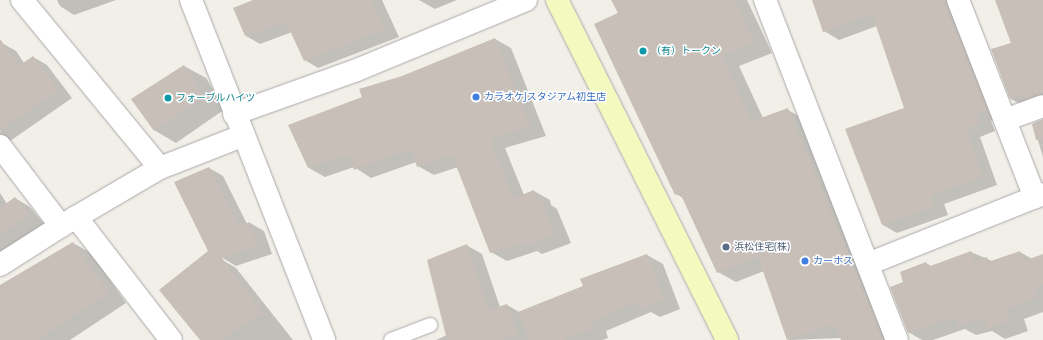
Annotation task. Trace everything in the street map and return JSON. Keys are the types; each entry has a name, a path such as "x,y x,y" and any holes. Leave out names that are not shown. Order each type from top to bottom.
{"street":[{"path":"22,0 160,168"},
{"path":"191,0 234,114 244,134 324,340"},
{"path":"234,114 358,70 526,0"},
{"path":"557,0 727,340"},
{"path":"765,0 897,340"},
{"path":"868,264 1039,195 1005,120 958,0"},
{"path":"1005,120 1043,106"},
{"path":"0,265 68,222 160,168 244,134"},
{"path":"0,146 171,340"}],"lane":[{"path":"391,340 430,326"}],"building":[{"path":"253,0 372,0 385,29 304,61 286,22 245,36 233,8"},
{"path":"611,0 735,0 754,43 722,56 752,121 788,108 884,340 841,340 835,324 787,340 758,257 717,273 680,193 675,195 594,24 618,13"},
{"path":"812,0 945,0 987,109 977,112 981,123 966,129 983,177 930,196 934,207 882,225 845,129 904,108 872,14 823,32"},
{"path":"995,0 1043,0 1043,94 1025,99 1023,94 1010,99 991,49 1011,43"},
{"path":"495,38 531,127 490,139 514,198 534,190 537,200 541,198 555,234 526,246 523,242 490,253 452,155 417,167 411,149 354,170 348,155 308,168 288,125 362,97 359,89 402,76"},
{"path":"0,39 19,66 33,56 59,90 0,130"},
{"name":"フォーブルハイツ","path":"184,65 204,97 154,131 131,99"},
{"path":"1043,119 1043,139 1036,140 1032,124"},
{"path":"209,167 239,226 250,222 258,246 222,258 263,313 222,340 200,340 159,290 208,251 174,182"},
{"path":"15,197 30,215 0,235 0,208"},
{"path":"73,242 109,293 38,340 0,340 0,285"},
{"path":"467,244 489,310 507,304 518,334 501,340 447,340 427,260"},
{"path":"971,251 974,261 987,257 988,262 1020,251 1024,261 1043,254 1043,284 1034,288 1038,298 1007,309 1011,321 987,329 984,318 958,326 955,317 908,333 890,287 903,282 900,272 926,262 928,267"},
{"path":"647,254 665,300 643,309 638,302 590,322 593,329 564,340 528,340 518,312 583,286 580,279"}],"place":[{"name":"（有）トークン","path":"643,51"},
{"name":"カラオケJスタジアム初生店","path":"476,97"},
{"name":"フォーブルハイツ","path":"168,98"},
{"name":"浜松住宅(株)","path":"726,247"},
{"name":"カーホス","path":"805,261"}]}
